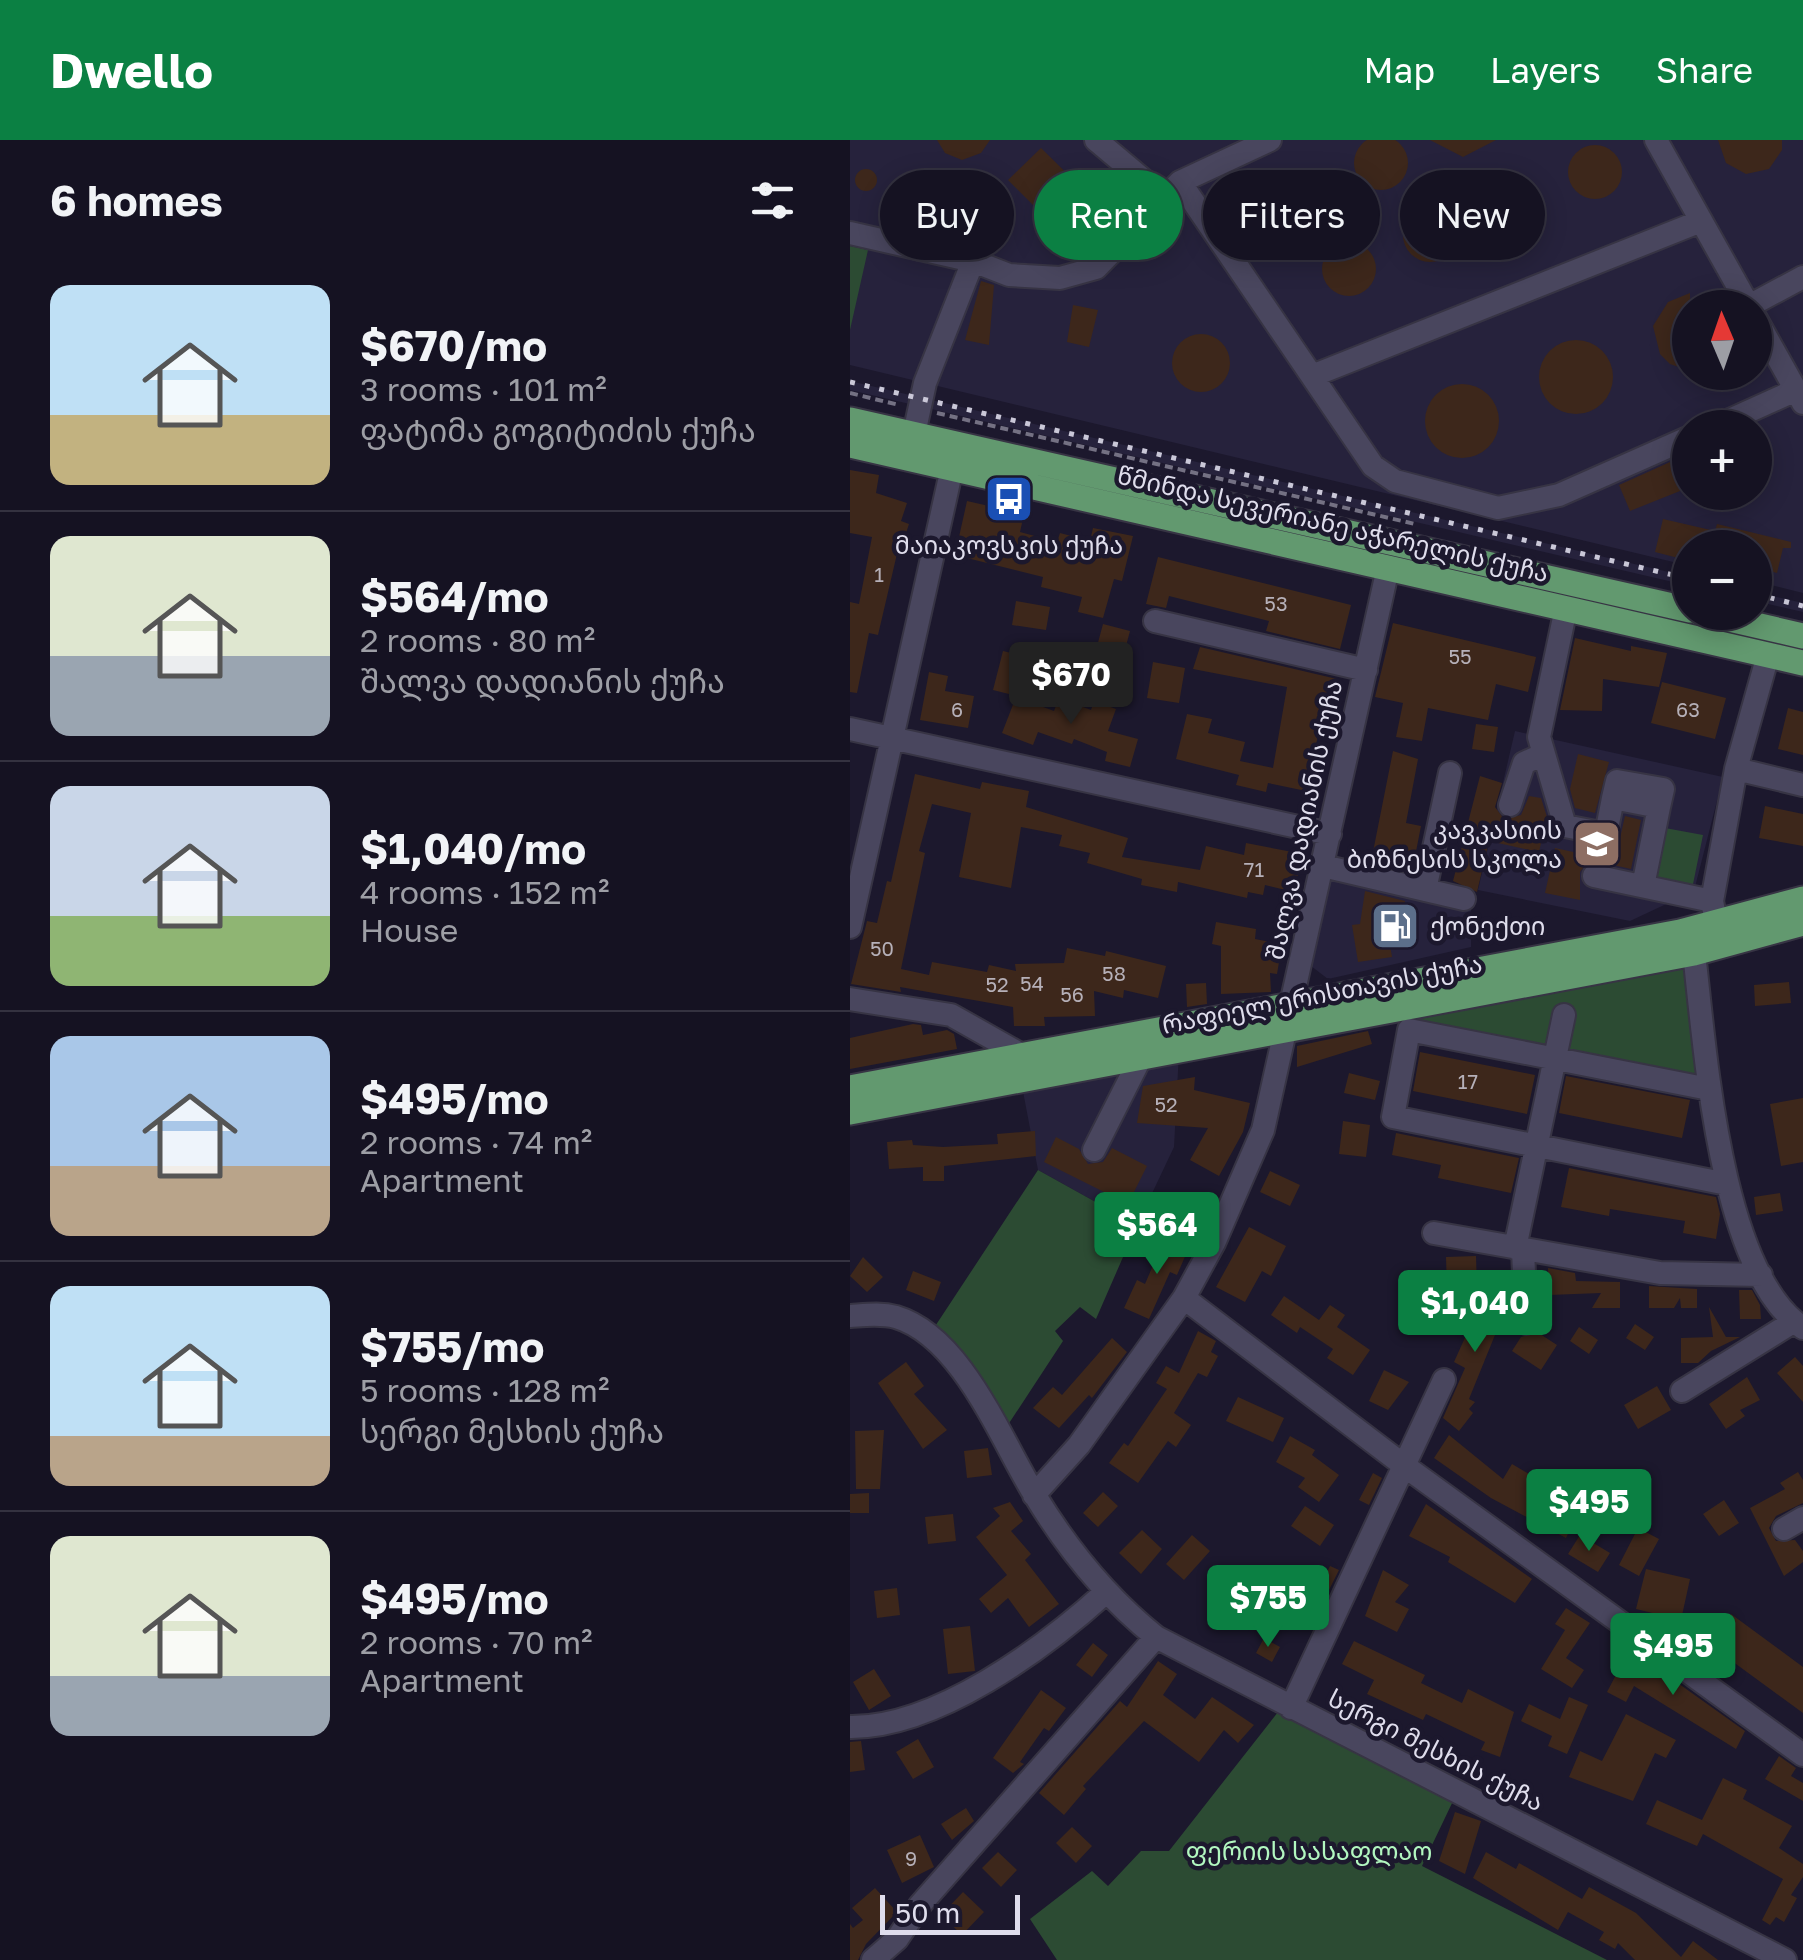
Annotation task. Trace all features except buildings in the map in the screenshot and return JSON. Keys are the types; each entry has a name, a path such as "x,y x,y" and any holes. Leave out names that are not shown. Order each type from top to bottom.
{"main road":[{"name":"წმინდა სევერიანე აჭარელის ქუჩა","path":"850,420 917,422 1672,606"},
{"name":"წმინდა სევერიანე აჭარელის ქუჩა","path":"850,444 1803,663"},
{"path":"1772,629 1803,636"},
{"name":"რაფიელ ერისთავის ქუჩა","path":"850,1088 1292,1004 1714,912 1803,899"},
{"name":"რაფიელ ერისთავის ქუჩა","path":"850,1112 1694,953 1803,923"}],"street":[{"path":"1096,140 1142,170"},
{"path":"1183,184 1270,140"},
{"path":"1656,140 1740,290"},
{"path":"1183,205 1312,376 1373,466 1395,481 1498,508 1559,495 1672,445"},
{"path":"1312,376 1701,221"},
{"path":"850,233 973,261 1009,275 1060,278 1096,268 1104,260"},
{"path":"917,422 925,383 973,261"},
{"path":"1772,297 1803,277"},
{"path":"1763,410 1799,397 1772,348"},
{"path":"850,927 952,468"},
{"name":"შალვა დადიანის ქუჩა","path":"1034,1495 1079,1445 1184,1298 1214,1243 1262,1130 1288,1032 1388,568"},
{"path":"1566,608 1540,735 1544,754 1565,826 1606,834 1613,798 1659,808 1643,886"},
{"path":"1155,622 1366,670"},
{"path":"1594,876 1643,886 1714,912 1736,769 1768,655"},
{"path":"850,729 1330,834"},
{"path":"1510,805 1524,764 1544,754"},
{"path":"1736,769 1803,786"},
{"path":"1425,890 1450,774"},
{"path":"1323,866 1464,900"},
{"path":"1682,1391 1798,1325 1761,1276 1714,1139 1694,953"},
{"path":"850,999 951,1015 1020,1054"},
{"path":"1526,1323 1519,1248 1564,1016"},
{"path":"1709,1089 1409,1030 1393,1118 1727,1184"},
{"path":"1094,1150 1140,1059"},
{"path":"1434,1233 1660,1274 1761,1276"},
{"path":"1184,1298 1406,1467 1803,1755"},
{"name":"სერგი მესხის ქუჩა","path":"850,1316 899,1318 916,1326 942,1350 987,1406 1034,1495 1105,1593 1156,1637 1785,1960"},
{"path":"1291,1708 1444,1380"},
{"path":"850,1727 879,1728 940,1705 1074,1620 1105,1593"},
{"path":"873,1960 899,1950 920,1905 1156,1637"}],"path":[{"path":"850,393 917,422 1431,527"}],"shaded area":[{"path":"850,140 1803,140 1803,593 1772,585 1772,530 1672,530 1672,562 850,365"},
{"path":"850,381 1672,573 1672,582 850,390"},
{"path":"1772,596 1803,603 1803,612 1772,605"},
{"name":"კავკასიის ბიზნესის სკოლა","path":"1515,731 1723,777 1694,891 1630,921 1478,890"},
{"name":"ქონექთი","path":"1329,874 1471,905 1471,947 1328,979 1311,966"},
{"path":"1179,1052 1174,1147 1137,1225 1038,1170 1021,1081"}],"green space":[{"path":"850,246 868,250 850,330"},
{"path":"1665,828 1703,835 1692,889 1654,881"},
{"path":"1694,953 1709,1089 1409,1030 1398,1010"},
{"path":"1038,1170 1137,1225 1096,1319 1080,1307 1055,1331 1063,1341 1002,1434 928,1337"},
{"name":"ფერიის სასაფლაო","path":"1278,1712 1454,1799 1422,1866 1607,1960 1057,1960 1030,1919 1092,1871 1108,1886 1141,1851 1169,1851"}],"railway":[{"path":"850,382 1672,575"},
{"path":"1772,598 1803,606"}],"place":[{"name":"მაიაკოვსკის ქუჩა","path":"1009,499"},
{"name":"კავკასიის ბიზნესის სკოლა","path":"1597,844"},
{"name":"ქონექთი","path":"1395,926"}]}
